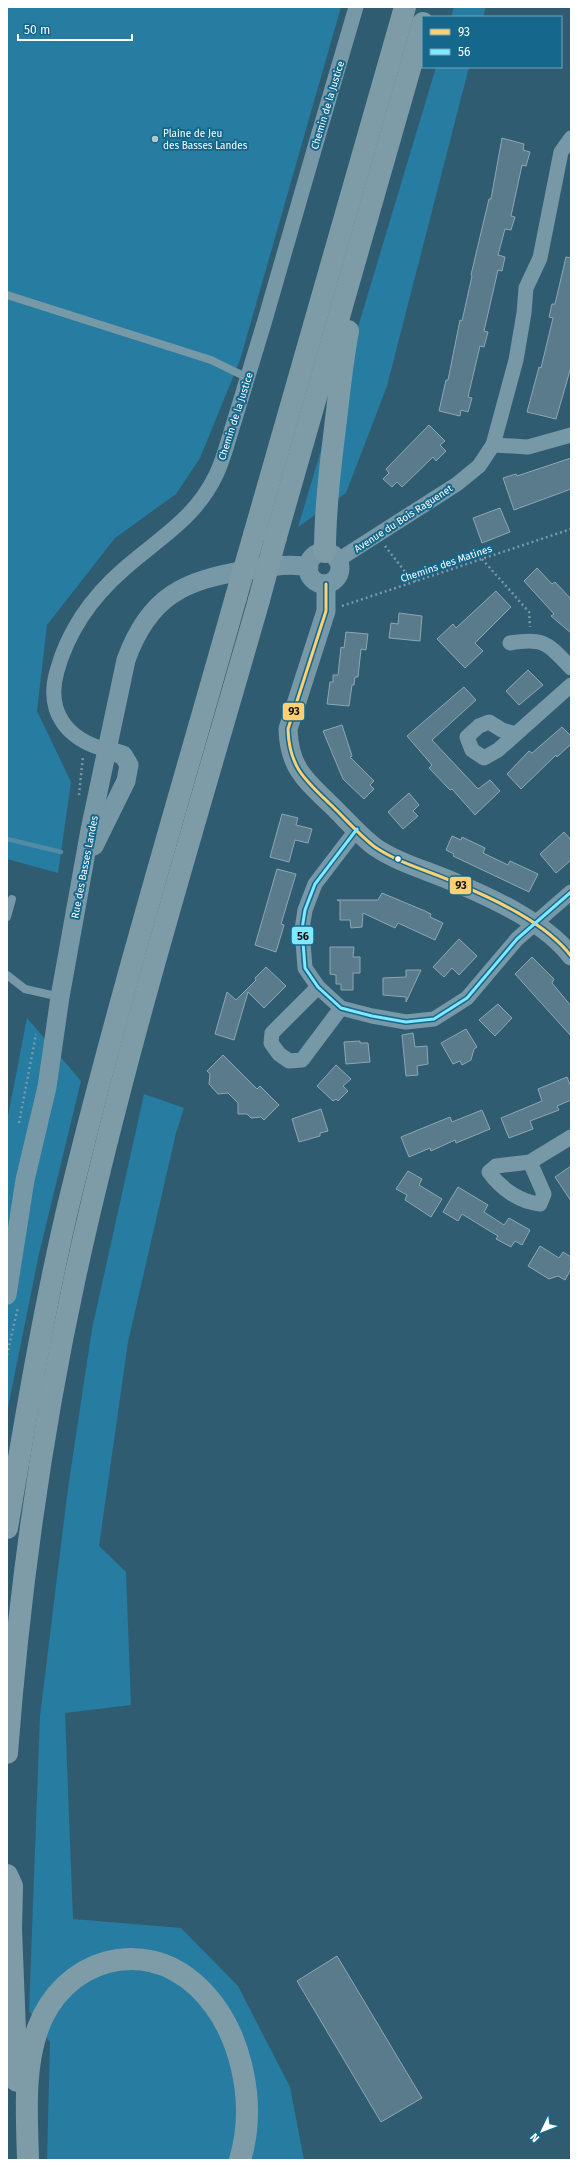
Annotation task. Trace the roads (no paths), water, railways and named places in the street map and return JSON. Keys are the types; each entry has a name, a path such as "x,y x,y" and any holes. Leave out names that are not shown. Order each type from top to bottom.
{"highway":[{"path":"7,1528 39,1342 66,1215 121,1004 405,7"},
{"path":"7,1753 19,1624 32,1515 56,1375 75,1279 104,1156 135,1036 422,27"},
{"path":"332,556 325,530 341,367 348,330 360,285 355,263"},
{"path":"7,1875 12,1886 11,1929 22,2160"},
{"path":"28,2160 27,2087 32,2051 44,2016 65,1984 82,1972 101,1963 134,1959 159,1964 185,1976 212,2002 225,2023 240,2060 245,2088 247,2118 240,2160"}],"street":[{"name":"Chemin de la Justice","path":"107,750 73,734 60,719 54,702 53,689 62,655 71,634 84,612 105,586 192,512 207,492 217,473 248,378 356,7"},
{"name":"Avenue du Bois Raguenet","path":"332,556 376,535 457,484 480,466 493,445 516,360 524,313 526,288 540,258 561,152 571,138"},
{"path":"493,445 528,447 571,435"},
{"path":"316,554 332,556 340,570 338,575 331,583 326,584 315,581 309,572 310,562 316,554"},
{"path":"107,750 126,660 133,640 140,626 165,599 203,578 286,564 309,567"},
{"path":"326,584 326,611 288,729 288,745 292,760 304,776 356,829 376,847 413,866 456,882 534,923 566,949 571,956"},
{"path":"510,643 531,639 544,642 571,668"},
{"path":"516,734 571,685"},
{"name":"Rue des Basses Landes","path":"7,1295 25,1180 46,1087 60,997 84,864 126,781 129,765 123,755 107,750"},
{"path":"356,829 315,884 305,910 302,945 306,968 318,987 341,1008 372,1016 406,1022 434,1019 467,998 517,939 571,892"},
{"path":"318,987 272,1033 271,1043 279,1054 289,1061 302,1060 341,1008"},
{"path":"530,1162 571,1137"}],"lane":[{"path":"7,295 211,360 248,378"},
{"path":"7,917 12,899"},
{"path":"7,975 25,988 60,997"}],"waterway":[{"path":"7,839 61,852"}],"place":[{"name":"Plaine de Jeu des Basses Landes","path":"155,139"}]}
